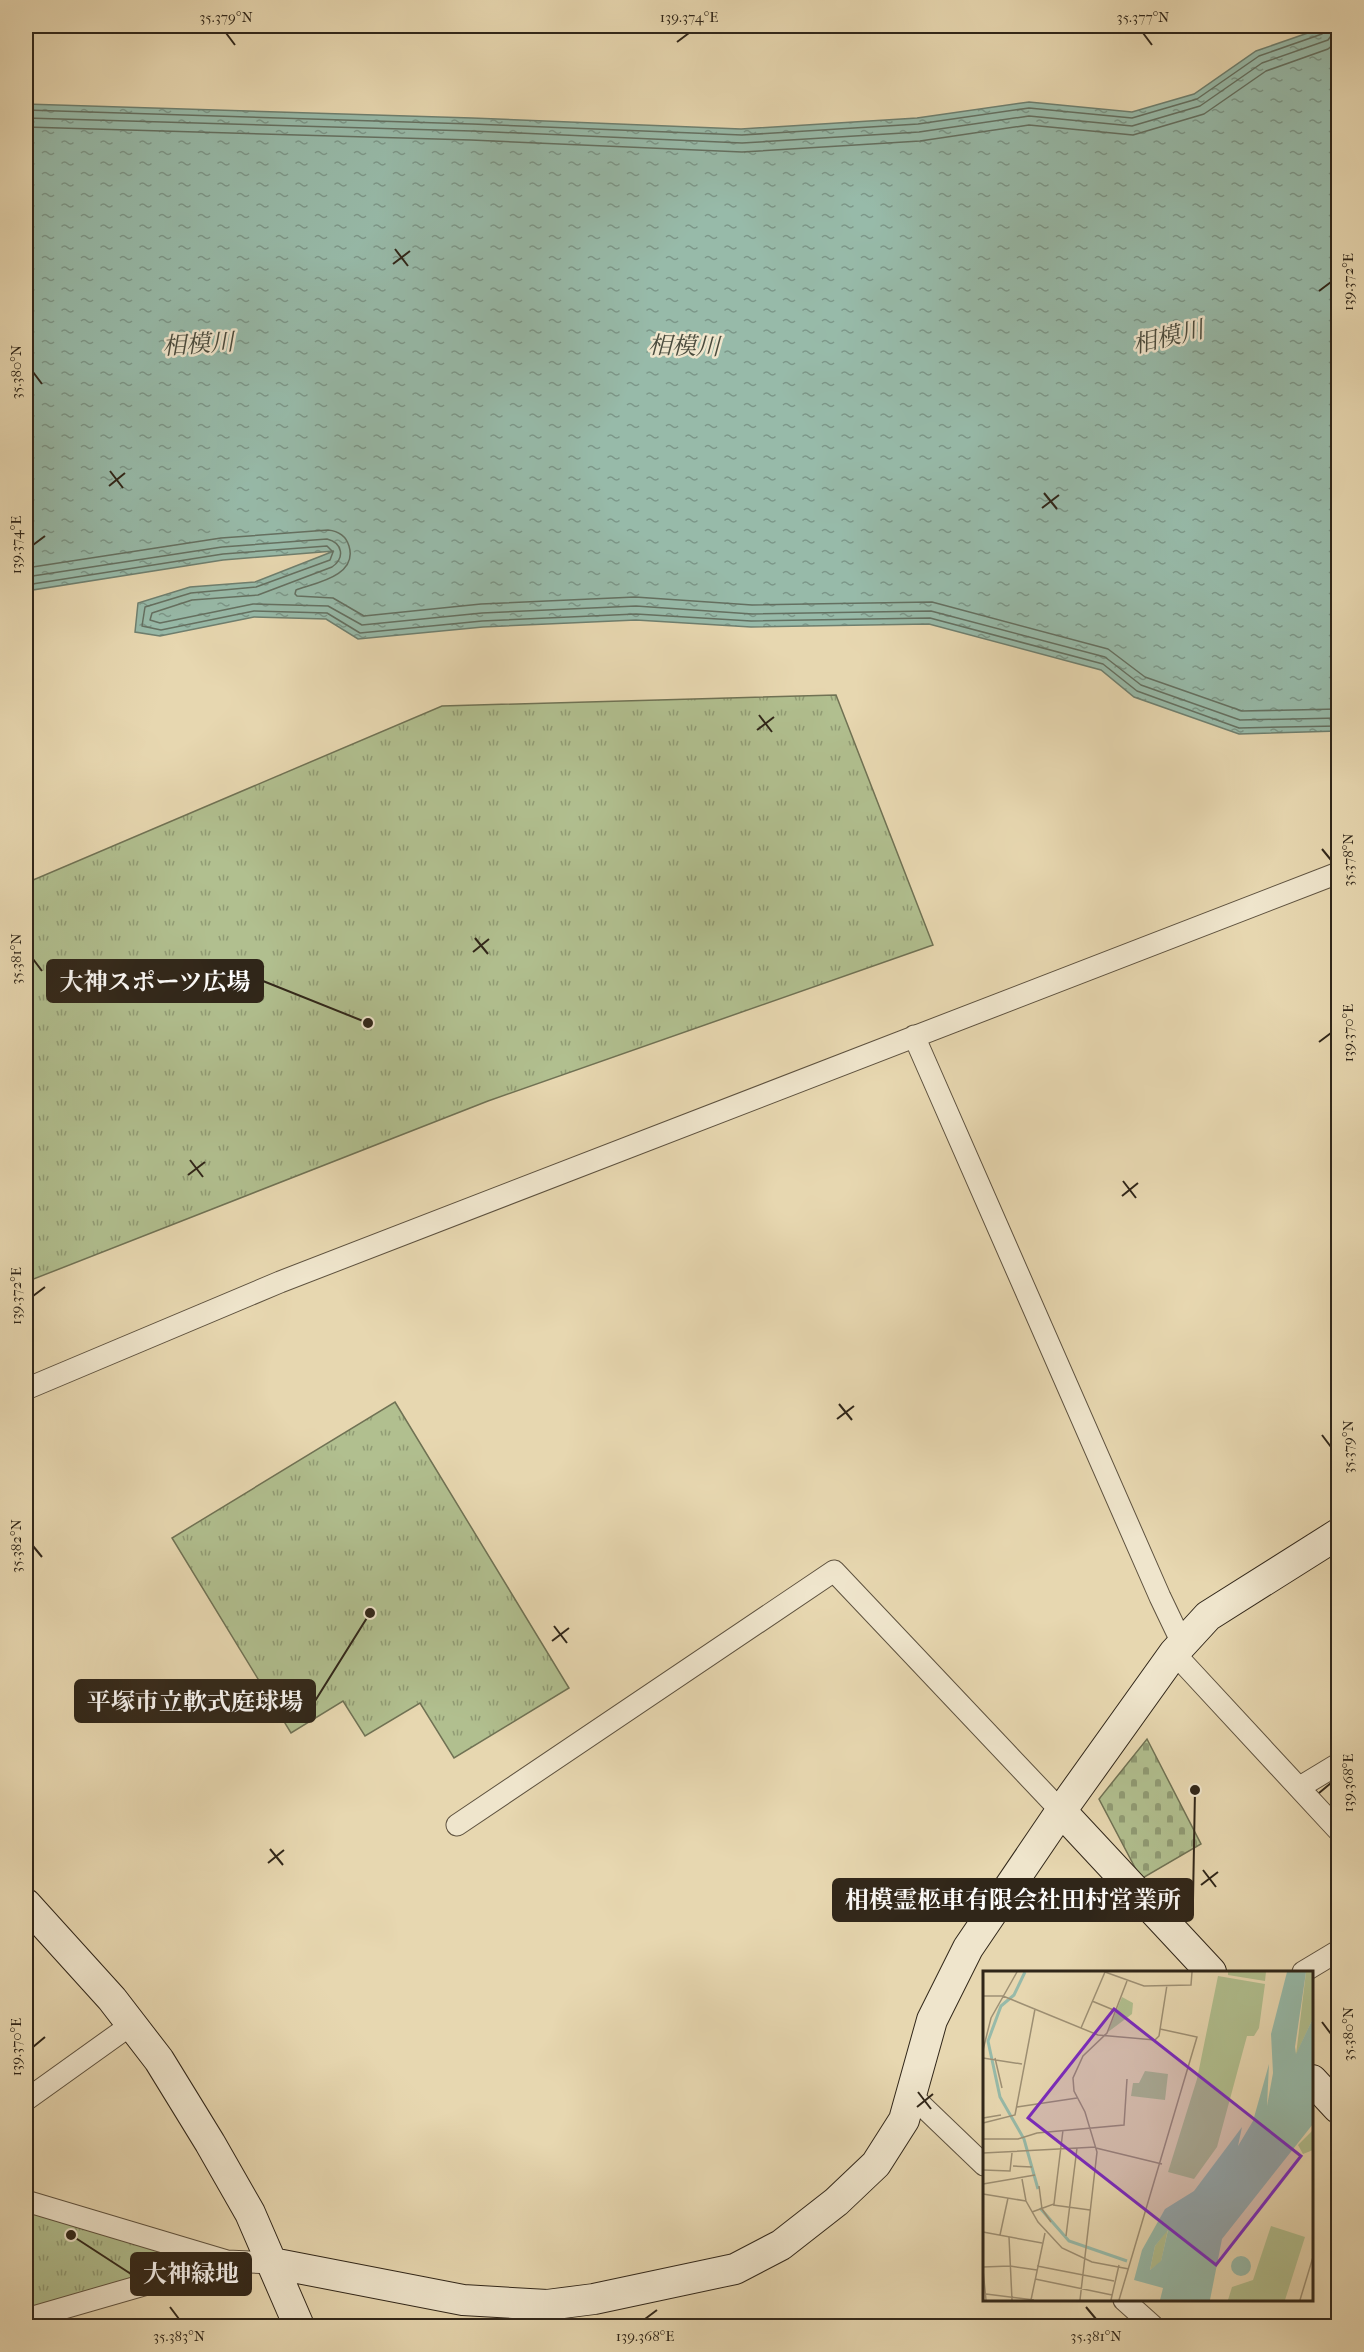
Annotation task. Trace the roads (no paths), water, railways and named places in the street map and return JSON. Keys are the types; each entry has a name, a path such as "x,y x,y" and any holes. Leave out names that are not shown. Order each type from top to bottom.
{"street":[{"path":"26,1389 280,1282 1338,873"},
{"path":"914,1036 1155,1586 1178,1648 1338,1830"},
{"path":"26,2201 220,2259 272,2264 463,2300 546,2305 594,2299 735,2269 781,2245 836,2202 876,2164 904,2120 932,2020 968,1948 1061,1810 1178,1648 1208,1616 1338,1534"},
{"path":"457,1825 834,1571 1210,1971"},
{"path":"1300,1787 1338,1764"},
{"path":"26,1904 112,1999 159,2060 244,2203 299,2326"},
{"path":"1305,1971 1338,1951"},
{"path":"26,2100 121,2032"},
{"path":"1313,2082 1338,2108"},
{"path":"911,2095 983,2164"},
{"path":"26,2319 220,2259"},
{"path":"1125,2301 1153,2326"}],"water":[{"name":"相模川","path":"1328,26 1338,26 1338,731 1239,734 1134,697 1101,670 929,624 751,627 636,620 483,627 358,639 326,619 254,617 160,636 135,632 138,603 190,587 255,582 334,551 223,560 26,591 26,104 741,129 917,118 1029,102 1132,112 1194,94 1256,51"}],"place":[{"name":"大神スポーツ広場","path":"368,1023"},
{"name":"平塚市立軟式庭球場","path":"370,1613"},
{"name":"相模霊柩車有限会社田村営業所","path":"1195,1790"},
{"name":"大神緑地","path":"71,2235"}]}
